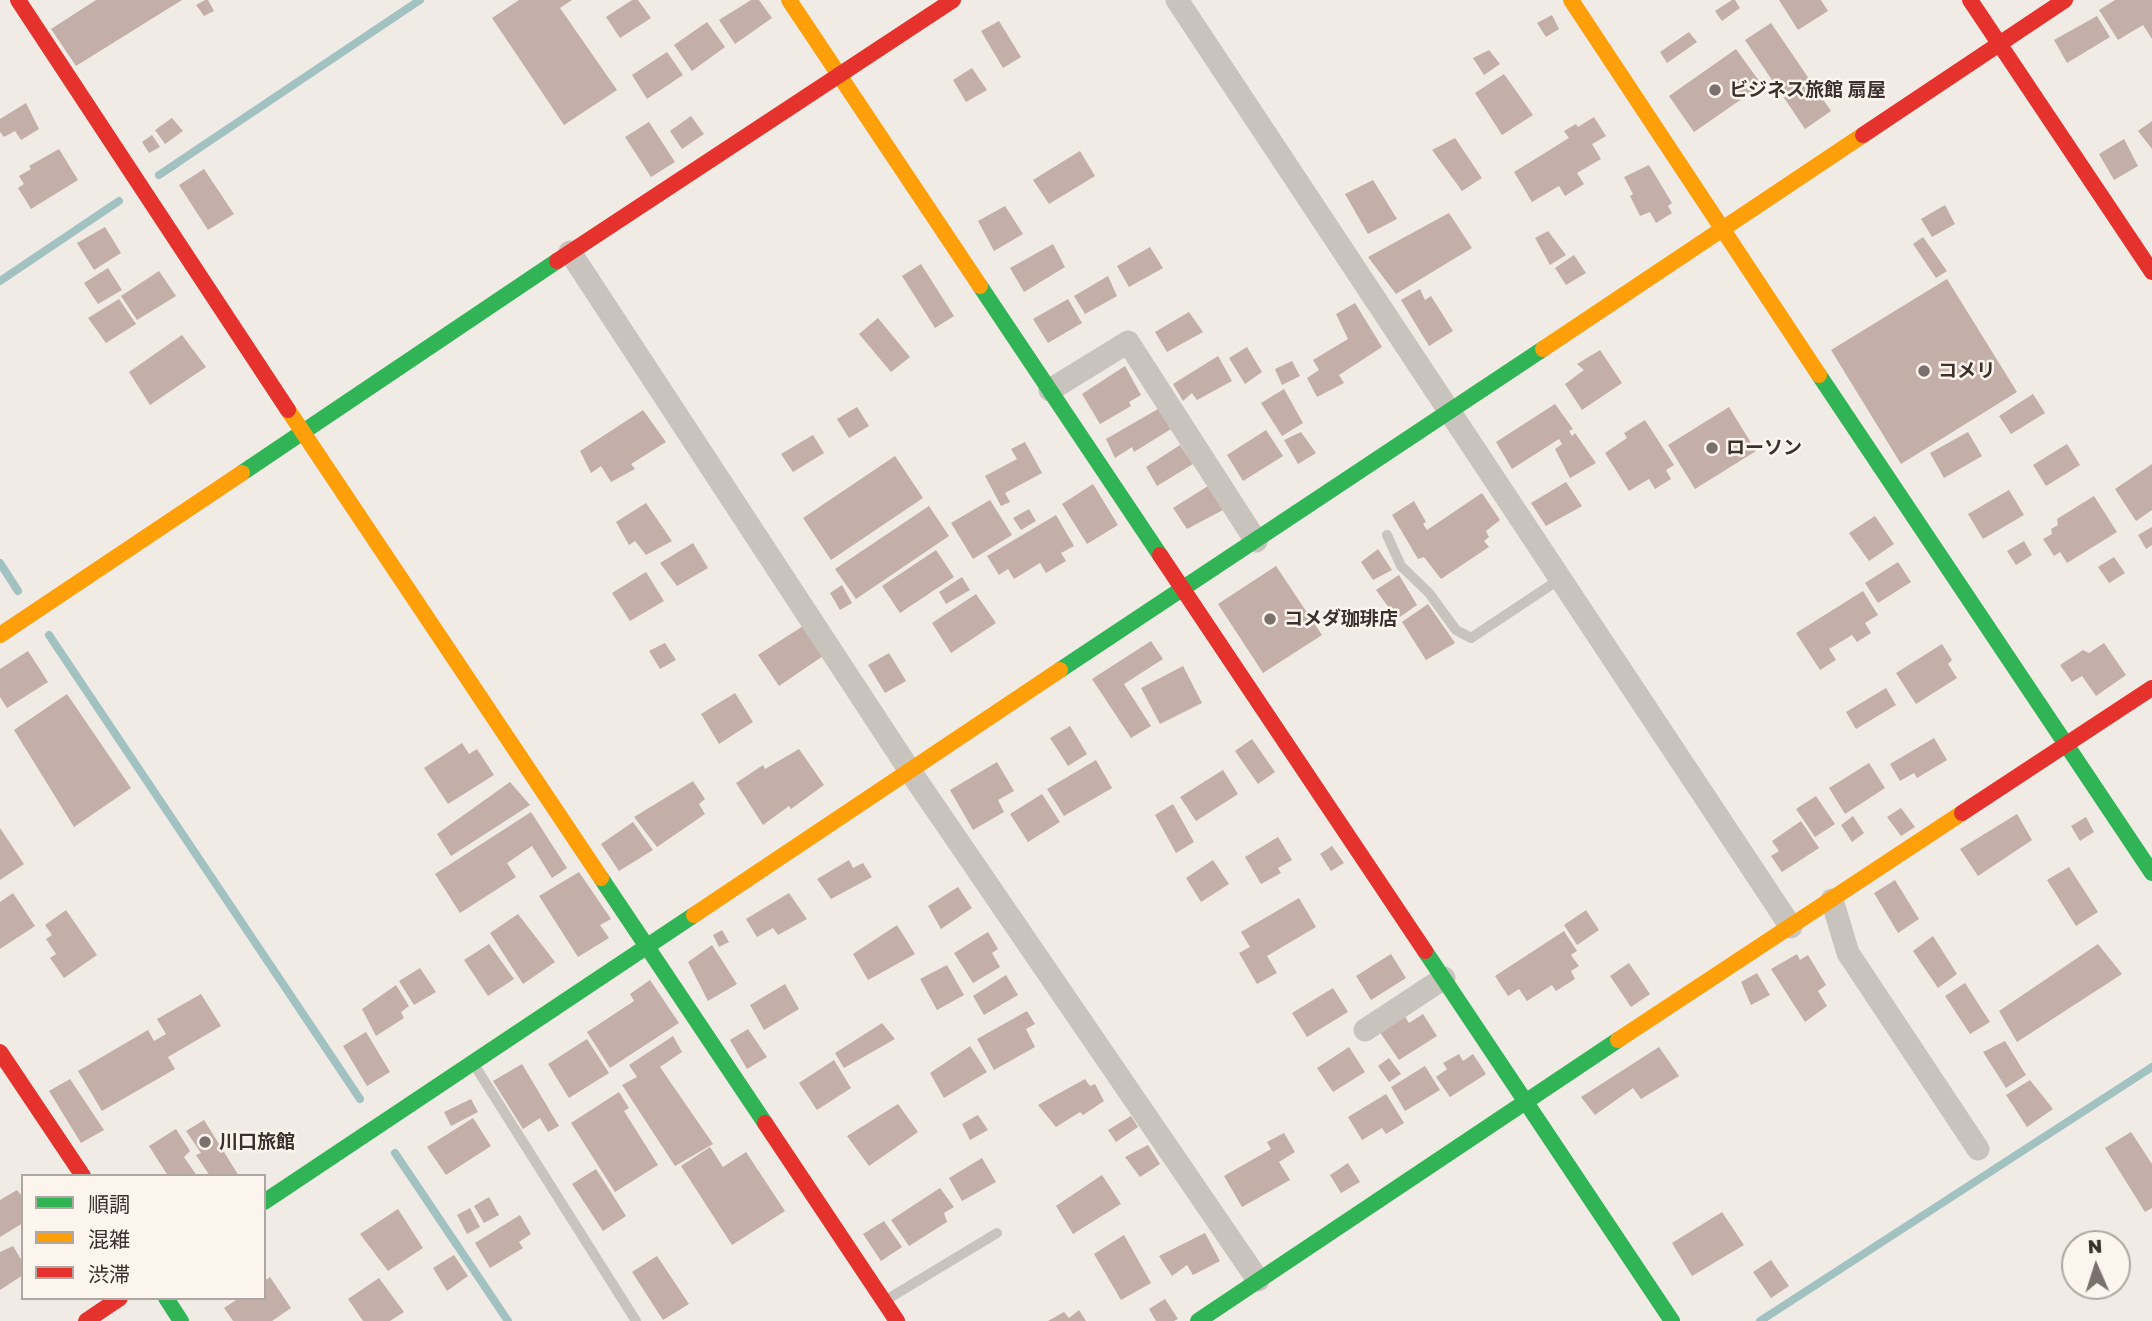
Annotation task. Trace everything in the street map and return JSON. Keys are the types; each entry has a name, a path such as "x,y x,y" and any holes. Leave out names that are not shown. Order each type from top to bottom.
{"street":[{"path":"18,0 303,433 897,1321"},
{"path":"789,0 1672,1321"},
{"path":"0,635 570,252 953,0"},
{"path":"1177,0 1791,927"},
{"path":"1571,0 1721,230 2067,746 2145,849 2152,873"},
{"path":"1970,0 2152,272"},
{"path":"266,1201 2065,0"},
{"path":"570,252 910,771 1258,1280"},
{"path":"1050,390 1128,342 1256,541"},
{"path":"1198,1321 2152,688"},
{"path":"1832,900 1848,953 1978,1149"},
{"path":"1365,1030 1444,978"},
{"path":"0,1052 82,1174"},
{"path":"86,1321 117,1300"},
{"path":"167,1300 181,1321"}],"lane":[{"path":"1387,535 1401,566 1429,593 1456,630 1471,638 1559,579"},
{"path":"473,1063 636,1321"},
{"path":"884,1301 997,1233"}],"building":[{"path":"96,0 182,0 76,66 51,29"},
{"path":"208,0 214,11 204,16 196,5"},
{"path":"519,0 572,0 560,8 617,90 564,125 492,18"},
{"path":"632,0 638,0 651,18 620,38 606,17"},
{"path":"751,0 759,0 772,18 735,44 719,20"},
{"path":"1735,0 1740,8 1722,21 1715,11"},
{"path":"1779,0 1821,0 1828,11 1798,30"},
{"path":"2115,0 2152,0 2152,39 2143,25 2118,40 2099,10"},
{"path":"1552,15 1559,29 1546,37 1537,23"},
{"path":"2097,16 2110,37 2067,63 2054,40"},
{"path":"999,21 1021,57 1003,68 981,31"},
{"path":"707,22 725,47 692,71 674,45"},
{"path":"1771,23 1831,111 1805,129 1745,40"},
{"path":"1689,32 1697,42 1667,63 1660,52"},
{"name":"ビジネス旅館 扇屋","path":"1736,49 1762,85 1694,132 1669,96"},
{"path":"1489,50 1500,64 1484,75 1473,58"},
{"path":"667,52 683,75 647,99 632,75"},
{"path":"972,68 987,90 966,102 953,80"},
{"path":"1504,74 1533,115 1502,135 1475,93"},
{"path":"26,103 39,129 21,140 15,131 4,137 0,132 0,119"},
{"path":"691,116 704,134 682,149 670,131"},
{"path":"1594,117 1606,136 1592,144 1601,159 1577,173 1584,184 1565,196 1559,186 1532,202 1514,172 1569,138 1564,131 1576,124 1578,127"},
{"path":"172,118 183,131 165,144 155,130"},
{"path":"2152,121 2152,149 2138,131"},
{"path":"649,122 675,162 651,177 625,137"},
{"path":"152,135 160,147 149,153 142,142"},
{"path":"1455,138 1482,178 1462,191 1432,150"},
{"path":"2124,139 2138,166 2114,180 2099,154"},
{"path":"59,149 78,180 31,209 18,188 24,184 19,176 31,169 29,166"},
{"path":"1080,151 1095,176 1049,204 1033,180"},
{"path":"1649,165 1672,203 1668,206 1672,213 1656,223 1650,212 1640,216 1624,177"},
{"path":"204,169 234,214 208,230 179,185"},
{"path":"1373,180 1397,219 1368,234 1345,194"},
{"path":"1945,205 1955,224 1932,237 1921,219"},
{"path":"1005,206 1023,234 994,251 978,221"},
{"path":"1449,213 1472,248 1396,294 1368,257"},
{"path":"105,227 121,253 94,270 77,243"},
{"path":"1548,231 1566,255 1550,265 1535,238"},
{"path":"1923,237 1947,271 1936,278 1913,244"},
{"path":"1053,244 1065,267 1024,292 1010,268"},
{"path":"1150,247 1163,268 1129,287 1117,266"},
{"path":"1574,255 1586,273 1566,285 1555,268"},
{"path":"921,264 954,316 935,328 902,276"},
{"path":"108,268 122,290 98,304 84,283"},
{"path":"159,271 176,296 137,320 121,296"},
{"path":"1108,276 1117,296 1085,314 1074,296"},
{"name":"コメリ","path":"1947,279 2017,392 1901,464 1831,350"},
{"path":"1420,289 1425,300 1431,296 1453,331 1429,346 1401,300"},
{"path":"119,299 136,324 106,343 88,318"},
{"path":"1068,299 1082,323 1048,343 1033,319"},
{"path":"1355,303 1382,347 1339,375 1344,383 1317,397 1307,378 1319,370 1313,360 1348,339 1336,314"},
{"path":"1189,312 1203,332 1167,352 1155,332"},
{"path":"878,318 910,357 891,372 859,334"},
{"path":"182,335 206,367 150,405 129,372"},
{"path":"1247,347 1262,372 1245,384 1229,358"},
{"path":"1600,350 1622,383 1582,410 1565,384 1584,370 1577,364"},
{"path":"1218,356 1232,381 1197,400 1192,393 1183,401 1173,384"},
{"path":"1292,361 1300,376 1282,385 1275,369"},
{"path":"1125,366 1141,395 1129,402 1131,406 1100,424 1082,394"},
{"path":"1284,389 1303,423 1282,436 1261,403"},
{"path":"2033,394 2045,413 2011,434 1999,416"},
{"path":"1555,404 1573,429 1569,431 1572,436 1575,433 1596,463 1570,478 1555,449 1562,444 1559,439 1512,469 1496,442"},
{"path":"857,407 869,426 849,438 837,419"},
{"name":"ローソン","path":"1729,407 1756,451 1695,489 1668,445"},
{"path":"1158,409 1171,429 1134,452 1132,447 1115,458 1106,439"},
{"path":"643,410 666,442 631,464 635,469 611,482 601,466 591,473 580,451"},
{"path":"1645,420 1674,465 1666,470 1671,479 1655,489 1649,479 1629,491 1605,453 1627,438 1624,433"},
{"path":"1266,430 1283,456 1243,481 1227,455"},
{"path":"1301,432 1316,453 1298,464 1284,440"},
{"path":"1968,432 1982,456 1944,478 1930,453"},
{"path":"813,435 824,453 793,472 781,454"},
{"path":"1025,442 1042,473 1005,493 1010,502 1001,506 985,476 1017,459 1011,449"},
{"path":"2067,444 2080,465 2046,486 2033,465"},
{"path":"1180,445 1193,464 1157,486 1146,467"},
{"path":"895,456 923,498 831,560 803,518"},
{"path":"2152,464 2152,510 2136,521 2115,489"},
{"path":"1566,482 1582,506 1546,526 1531,503"},
{"path":"1093,484 1118,525 1087,544 1062,504"},
{"path":"1208,486 1223,510 1187,529 1173,508"},
{"path":"2009,490 2024,515 1983,539 1968,514"},
{"path":"1482,493 1500,520 1486,531 1489,537 1484,541 1489,547 1441,579 1424,557 1418,559 1392,515 1414,501 1426,522 1423,524 1427,530"},
{"path":"2094,496 2117,532 2067,563 2060,552 2054,556 2043,539 2052,534 2051,529 2058,525 2057,519"},
{"path":"990,500 1012,535 973,559 951,523"},
{"path":"646,503 672,541 646,555 635,541 629,545 616,522"},
{"path":"929,506 949,536 856,599 835,569"},
{"path":"1029,509 1036,521 1021,530 1013,518"},
{"path":"1056,515 1074,546 1061,553 1066,561 1046,573 1040,563 1014,579 1008,569 999,575 987,556"},
{"path":"1875,516 1894,544 1869,561 1849,533"},
{"path":"2152,527 2152,545 2146,549 2138,535"},
{"path":"2024,541 2032,555 2016,565 2007,551"},
{"path":"693,543 708,568 677,586 660,563"},
{"path":"1378,549 1392,570 1373,580 1361,562"},
{"path":"936,550 954,577 900,613 882,586"},
{"path":"2114,557 2125,573 2109,583 2098,567"},
{"path":"1898,562 1911,582 1878,603 1865,583"},
{"name":"コメダ珈琲店","path":"1276,566 1322,635 1263,673 1218,604"},
{"path":"646,572 664,601 630,621 612,593"},
{"path":"1399,575 1417,605 1397,619 1376,590"},
{"path":"962,577 970,590 946,604 939,592"},
{"path":"842,585 852,603 840,610 830,593"},
{"path":"1863,591 1878,615 1865,623 1871,633 1857,642 1852,635 1829,649 1836,660 1820,670 1796,633"},
{"path":"976,594 996,623 951,653 932,623"},
{"path":"1428,604 1455,643 1426,660 1402,622"},
{"path":"803,626 823,656 779,686 758,655"},
{"path":"1151,641 1163,659 1124,684 1151,726 1131,738 1092,679"},
{"path":"665,643 676,660 660,669 649,651"},
{"path":"2104,643 2126,675 2096,696 2082,676 2072,682 2060,665 2083,650 2089,653"},
{"path":"1942,644 1952,660 1948,664 1957,678 1916,704 1896,673"},
{"path":"28,651 48,682 7,708 0,697 0,669"},
{"path":"889,653 906,681 885,693 868,665"},
{"path":"1183,666 1202,703 1160,724 1141,688"},
{"path":"1886,688 1896,705 1856,729 1846,712"},
{"path":"735,693 753,722 719,744 701,714"},
{"path":"67,694 131,788 74,827 14,730"},
{"path":"1070,726 1087,754 1068,766 1050,738"},
{"path":"1934,738 1947,760 1917,778 1914,773 1900,781 1890,764"},
{"path":"1252,739 1275,772 1258,784 1235,751"},
{"path":"462,743 469,754 477,749 494,775 448,804 424,768"},
{"path":"799,749 824,785 763,825 736,783 763,765 765,769"},
{"path":"1096,760 1112,788 1064,816 1047,789"},
{"path":"997,762 1014,791 998,800 1004,812 973,830 950,790"},
{"path":"1869,763 1885,788 1845,814 1829,788"},
{"path":"1223,770 1238,794 1196,821 1180,797"},
{"path":"693,781 705,799 699,804 705,814 657,847 634,817"},
{"path":"510,782 530,805 451,856 437,834"},
{"path":"1042,794 1060,822 1028,842 1010,814"},
{"path":"1816,796 1835,824 1815,837 1796,809"},
{"path":"1173,804 1194,842 1176,853 1155,815"},
{"path":"1901,808 1915,827 1901,836 1887,817"},
{"path":"531,812 567,868 552,878 532,846 507,863 516,877 460,913 435,874"},
{"path":"2017,814 2032,840 1978,876 1960,849"},
{"path":"1853,816 1864,833 1852,842 1841,825"},
{"path":"2086,817 2094,832 2080,841 2071,826"},
{"path":"1801,821 1819,848 1782,872 1771,856 1779,851 1772,841"},
{"path":"633,822 653,850 619,871 601,844"},
{"path":"0,828 24,864 0,880"},
{"path":"1278,837 1292,860 1278,868 1281,873 1261,884 1245,857"},
{"path":"1332,846 1344,863 1331,871 1320,854"},
{"path":"849,860 853,868 863,863 872,877 831,899 817,879"},
{"path":"1213,860 1229,884 1201,902 1186,878"},
{"path":"2069,867 2098,912 2076,926 2047,880"},
{"path":"579,872 611,919 600,925 609,938 578,957 539,896"},
{"path":"1895,880 1919,919 1898,933 1874,893"},
{"path":"958,887 972,908 941,929 928,906"},
{"path":"13,893 35,926 0,949 0,902"},
{"path":"789,893 807,919 778,935 773,928 757,937 746,919"},
{"path":"1299,898 1316,927 1267,956 1277,973 1257,984 1239,953 1250,947 1241,932"},
{"path":"66,910 97,955 64,978 50,958 56,954 46,939 52,935 45,925"},
{"path":"1586,910 1599,930 1577,945 1564,925"},
{"path":"518,914 555,962 523,984 490,933"},
{"path":"897,925 915,954 868,980 853,954"},
{"path":"722,930 729,942 719,947 713,935"},
{"path":"1564,931 1577,951 1571,955 1579,966 1571,971 1575,979 1556,991 1552,985 1527,1001 1519,989 1508,996 1495,976"},
{"path":"988,932 998,949 992,953 1000,967 973,983 954,953"},
{"path":"1933,936 1957,974 1938,988 1913,951"},
{"path":"489,944 514,979 488,996 464,960"},
{"path":"2098,944 2122,974 2017,1042 1999,1011"},
{"path":"712,945 737,984 708,1001 688,962"},
{"path":"1391,954 1406,978 1371,1000 1356,976"},
{"path":"1797,954 1800,960 1808,955 1826,985 1818,991 1827,1006 1805,1022 1771,969"},
{"path":"1629,963 1650,994 1631,1007 1610,976"},
{"path":"947,965 964,995 937,1010 920,979"},
{"path":"420,968 436,992 414,1005 399,981"},
{"path":"1757,973 1770,995 1751,1005 1741,982"},
{"path":"1006,975 1018,995 984,1015 973,996"},
{"path":"650,980 679,1023 610,1068 587,1032 634,1001 630,994"},
{"path":"1965,983 1990,1022 1970,1034 1945,996"},
{"path":"785,984 799,1009 764,1030 750,1005"},
{"path":"396,985 409,1006 401,1012 404,1018 376,1036 362,1009"},
{"path":"1333,988 1348,1012 1307,1037 1292,1013"},
{"path":"201,994 221,1026 168,1057 175,1069 102,1111 78,1071 148,1030 154,1041 166,1034 157,1019"},
{"path":"1027,1011 1035,1024 1026,1029 1035,1047 994,1070 977,1039"},
{"path":"1423,1014 1437,1036 1399,1060 1379,1031 1404,1015 1409,1023"},
{"path":"882,1023 895,1039 844,1068 835,1053"},
{"path":"748,1029 767,1057 747,1069 730,1040"},
{"path":"366,1032 390,1072 367,1086 343,1046"},
{"path":"673,1036 682,1052 660,1067 713,1144 675,1166 622,1085 637,1077 629,1065"},
{"path":"587,1039 609,1073 569,1098 548,1064"},
{"path":"2005,1041 2026,1075 2006,1088 1983,1052"},
{"path":"970,1046 987,1072 944,1098 930,1073"},
{"path":"1349,1047 1365,1072 1333,1092 1317,1068"},
{"path":"1659,1047 1679,1076 1641,1099 1633,1088 1595,1115 1581,1097"},
{"path":"1459,1054 1463,1061 1473,1054 1486,1074 1450,1097 1436,1077 1447,1069 1443,1063"},
{"path":"1389,1058 1401,1074 1389,1082 1378,1066"},
{"path":"834,1060 851,1088 817,1110 799,1083"},
{"path":"522,1064 559,1126 548,1132 540,1118 523,1129 493,1081"},
{"path":"1425,1066 1440,1090 1405,1111 1391,1087"},
{"path":"70,1079 104,1130 81,1143 49,1091"},
{"path":"1085,1079 1090,1086 1095,1084 1104,1101 1083,1115 1080,1112 1056,1127 1038,1105"},
{"path":"2030,1080 2053,1109 2027,1127 2006,1095"},
{"path":"619,1092 629,1108 624,1111 658,1165 615,1192 571,1123"},
{"path":"1386,1094 1404,1123 1386,1134 1382,1128 1362,1140 1348,1117"},
{"path":"471,1099 478,1112 451,1126 444,1112"},
{"path":"898,1104 918,1132 869,1166 847,1136"},
{"path":"978,1115 988,1130 970,1140 962,1124"},
{"path":"1131,1116 1138,1127 1116,1142 1108,1130"},
{"path":"473,1118 491,1146 446,1175 427,1147"},
{"name":"川口旅館","path":"204,1120 238,1174 209,1174 196,1155 201,1153 186,1131"},
{"path":"176,1129 190,1151 184,1157 196,1174 167,1174 149,1146"},
{"path":"2131,1132 2152,1164 2152,1208 2145,1212 2105,1148"},
{"path":"1284,1133 1295,1152 1279,1162 1290,1180 1242,1207 1224,1176 1271,1149 1267,1142"},
{"path":"1148,1145 1160,1164 1140,1177 1125,1157"},
{"path":"710,1147 723,1167 746,1152 785,1211 732,1245 681,1166"},
{"path":"982,1158 996,1182 962,1201 949,1178"},
{"path":"1348,1163 1360,1182 1341,1193 1330,1175"},
{"path":"596,1169 626,1216 603,1231 572,1184"},
{"path":"1102,1175 1121,1204 1073,1234 1056,1206"},
{"path":"940,1188 954,1207 944,1213 947,1222 909,1246 891,1220"},
{"path":"17,1190 21,1195 21,1224 0,1237 0,1200"},
{"path":"489,1197 499,1215 484,1223 474,1206"},
{"path":"470,1208 480,1227 467,1234 457,1215"},
{"path":"398,1209 423,1248 388,1271 360,1234"},
{"path":"1722,1212 1744,1245 1692,1276 1672,1243"},
{"path":"520,1215 531,1234 519,1242 523,1248 490,1268 475,1243"},
{"path":"884,1221 902,1247 881,1261 863,1234"},
{"path":"1205,1233 1220,1261 1193,1275 1187,1265 1172,1276 1159,1256"},
{"path":"1124,1235 1151,1283 1121,1300 1094,1254"},
{"path":"13,1246 21,1260 21,1276 0,1290 0,1252"},
{"path":"454,1255 468,1276 447,1291 433,1268"},
{"path":"657,1256 689,1304 663,1320 632,1272"},
{"path":"1771,1260 1789,1286 1771,1298 1753,1272"},
{"path":"270,1277 291,1308 272,1321 233,1321 224,1308 236,1300 266,1300 266,1280"},
{"path":"379,1278 404,1312 390,1321 363,1321 348,1299"},
{"path":"1165,1299 1178,1319 1156,1321 1149,1309"},
{"path":"1079,1310 1086,1321 1048,1321 1064,1312 1069,1318"}],"waterway":[{"path":"176,164 159,175 420,0"},
{"path":"0,281 119,201"},
{"path":"0,563 18,591"},
{"path":"49,635 360,1099"},
{"path":"1760,1321 2152,1067"},
{"path":"395,1153 508,1321"}],"traffic: fast":[{"path":"242,473 557,261"},
{"path":"980,286 1160,555"},
{"path":"1060,670 1543,349"},
{"path":"1819,375 2152,873"},
{"path":"601,878 765,1123"},
{"path":"266,1201 694,915"},
{"path":"1425,951 1672,1321"},
{"path":"1198,1321 1618,1040"},
{"path":"167,1300 181,1321"}],"traffic: slow":[{"path":"789,0 980,286"},
{"path":"1571,0 1819,375"},
{"path":"1543,349 1863,135"},
{"path":"288,410 601,878"},
{"path":"0,635 242,473"},
{"path":"694,915 1060,670"},
{"path":"1618,1040 1962,813"}],"traffic: jam":[{"path":"18,0 288,410"},
{"path":"557,261 953,0"},
{"path":"1970,0 2152,272"},
{"path":"1863,135 2065,0"},
{"path":"1160,555 1425,951"},
{"path":"1962,813 2152,688"},
{"path":"0,1052 82,1174"},
{"path":"765,1123 897,1321"},
{"path":"86,1321 117,1300"}],"place":[{"name":"ビジネス旅館 扇屋","path":"1715,90"},
{"name":"コメリ","path":"1924,371"},
{"name":"ローソン","path":"1712,448"},
{"name":"コメダ珈琲店","path":"1270,619"},
{"name":"川口旅館","path":"205,1142"}]}
